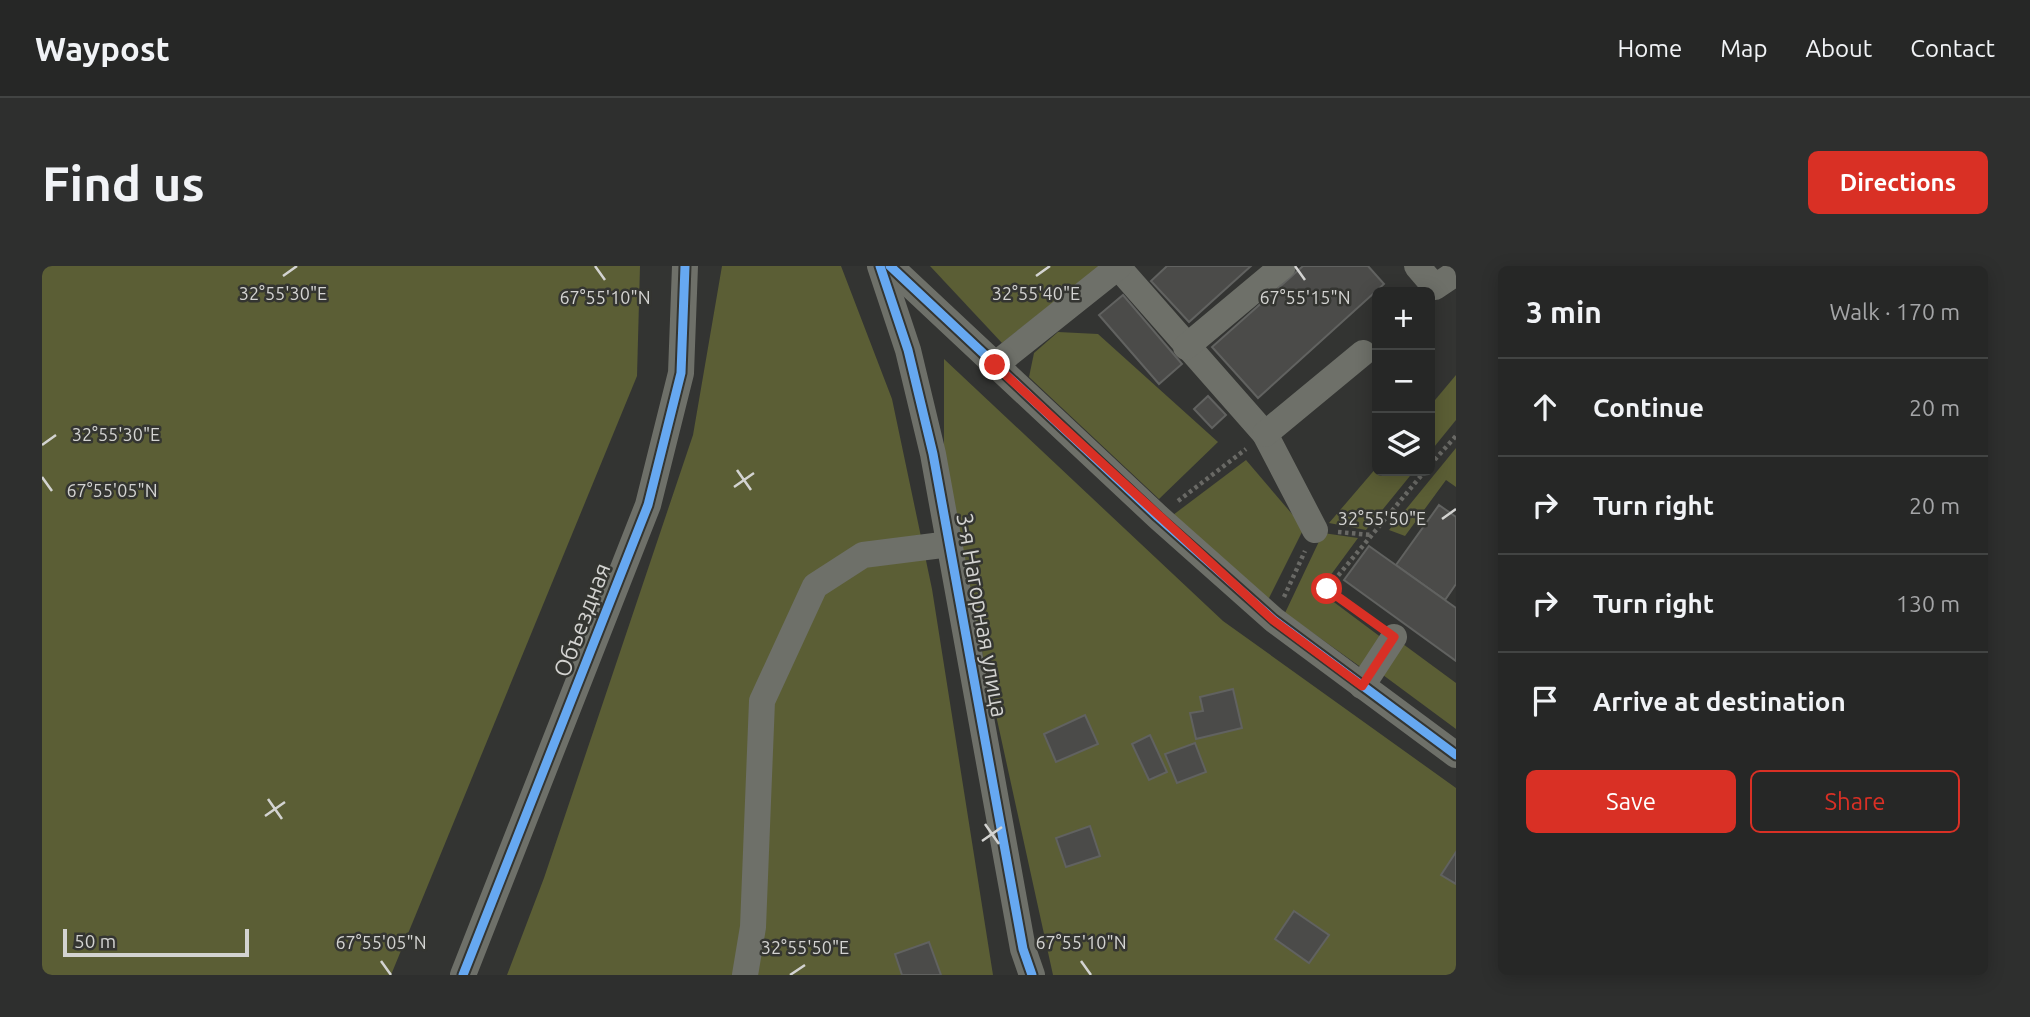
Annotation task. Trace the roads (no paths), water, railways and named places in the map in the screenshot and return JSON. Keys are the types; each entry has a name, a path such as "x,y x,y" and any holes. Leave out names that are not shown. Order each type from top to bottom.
{"street":[{"name":"Объездная","path":"463,975 648,505 681,373 685,266"},
{"name":"3-я Нагорная улица","path":"880,266 908,350 933,454 1023,949 1032,975"},
{"path":"890,266 1158,517 1273,620 1456,755"},
{"path":"1186,347 1283,266"},
{"path":"1417,266 1435,287 1456,273"},
{"path":"995,365 1118,267 1265,434 1314,530"},
{"path":"1265,434 1363,353"},
{"path":"745,975 753,926 761,701 815,586 863,555 950,544"},
{"path":"1362,686 1394,637"}]}
